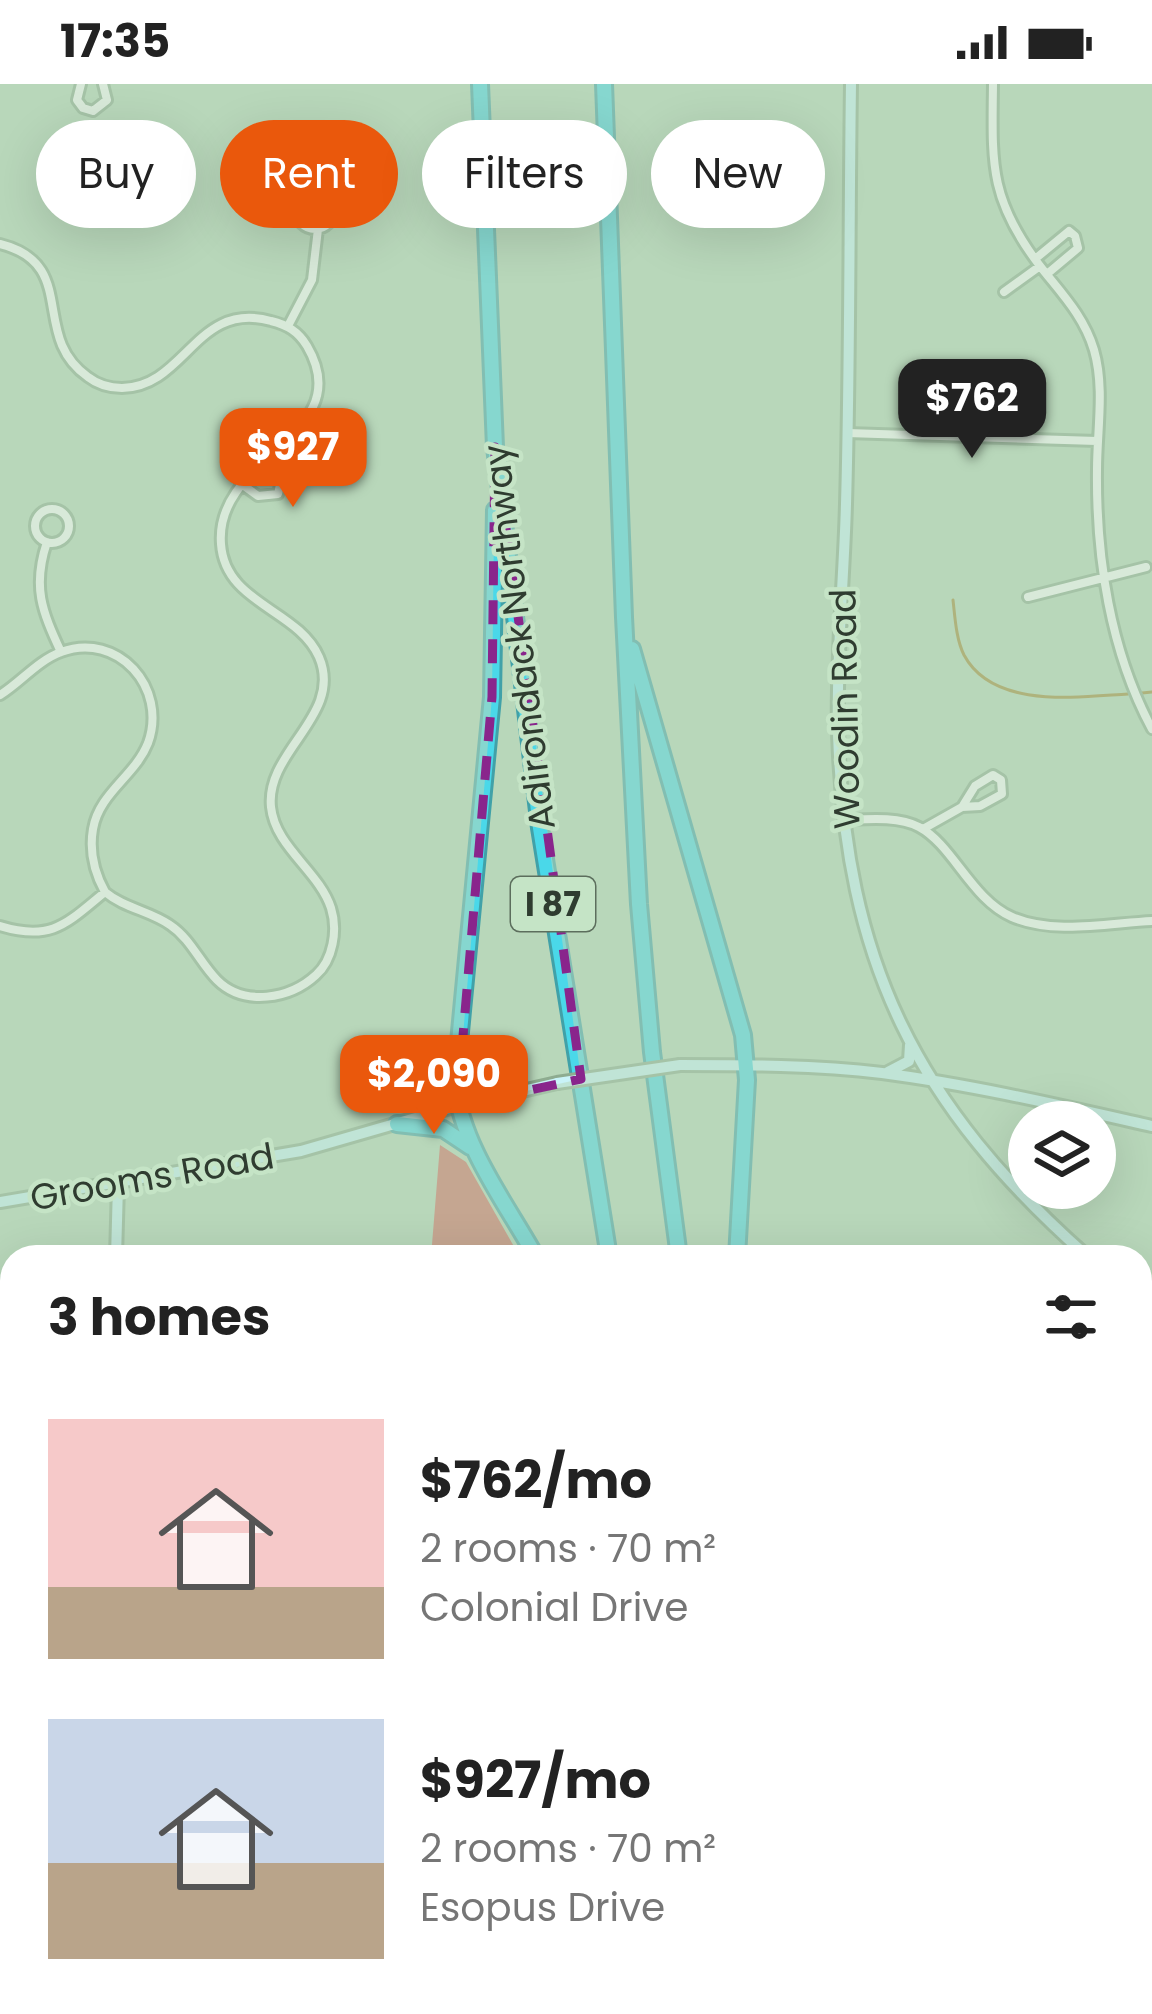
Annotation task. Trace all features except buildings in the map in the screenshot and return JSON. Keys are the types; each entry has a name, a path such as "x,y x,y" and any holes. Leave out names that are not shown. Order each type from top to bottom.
{"highway":[{"name":"Adirondack Northway","path":"480,84 495,447 540,828 607,1245"},
{"name":"I 87","path":"604,84 639,904 652,1052 678,1245"},
{"path":"495,447 492,697 456,1048 457,1106 476,1153 529,1245"},
{"path":"624,617 732,992 747,1065 738,1245"},
{"path":"397,1124 451,1131 476,1153"}],"street":[{"path":"80,84 77,100 93,111 107,100 104,84"},
{"name":"Woodin Road","path":"850,84 847,433 838,684 843,820 862,927 909,1041 932,1081 991,1161 1076,1245"},
{"path":"993,84 992,157 997,190 1012,226 1081,318 1094,350 1100,387 1099,531 1105,579 1130,683 1152,729"},
{"path":"314,191 328,196 334,209 330,222 318,229 304,226 296,214 299,200 314,191"},
{"path":"288,326 312,280 318,229"},
{"path":"1004,292 1069,231 1078,248 1047,274"},
{"path":"0,244 20,249 39,264 48,282 61,351 94,382 120,388 144,384 168,370 217,324 240,316 288,326 307,347 316,367 317,389 308,420 240,483 220,530 228,570 242,589 305,637 323,669 320,703 280,768 271,803 285,840 321,886 332,910 330,956 314,978 271,998 222,985 167,923 105,892 92,861 92,830 101,806 144,751 151,731 152,706 143,680 115,653 83,647 61,652 0,695"},
{"path":"847,433 1098,441"},
{"path":"240,483 258,496 278,494 281,480 264,460"},
{"path":"57,509 65,514 69,529 61,541 47,542 36,533 35,523 43,511 57,509"},
{"path":"47,542 38,567 39,596 61,652"},
{"path":"1028,597 1146,567"},
{"path":"923,829 962,807 997,799 1003,788 1001,780 987,776 962,807"},
{"path":"843,820 902,822 923,829 994,907 1019,920 1048,926 1152,921"},
{"path":"0,926 37,934 53,932 105,892"},
{"path":"881,1073 905,1065 911,1056 909,1041"},
{"name":"Grooms Road","path":"0,1202 301,1151 557,1083 680,1065 881,1073 1152,1126"},
{"path":"959,1119 961,1098 980,1089"},
{"path":"116,1245 118,1185"}],"highlighted area":[{"path":"495,447 581,1079 457,1106 492,697"}],"shaded area":[{"path":"440,1145 466,1162 513,1245 432,1245"}],"waterway":[{"path":"953,600 964,655 995,684 1037,696 1128,694"},
{"path":"1142,693 1152,692"}]}
